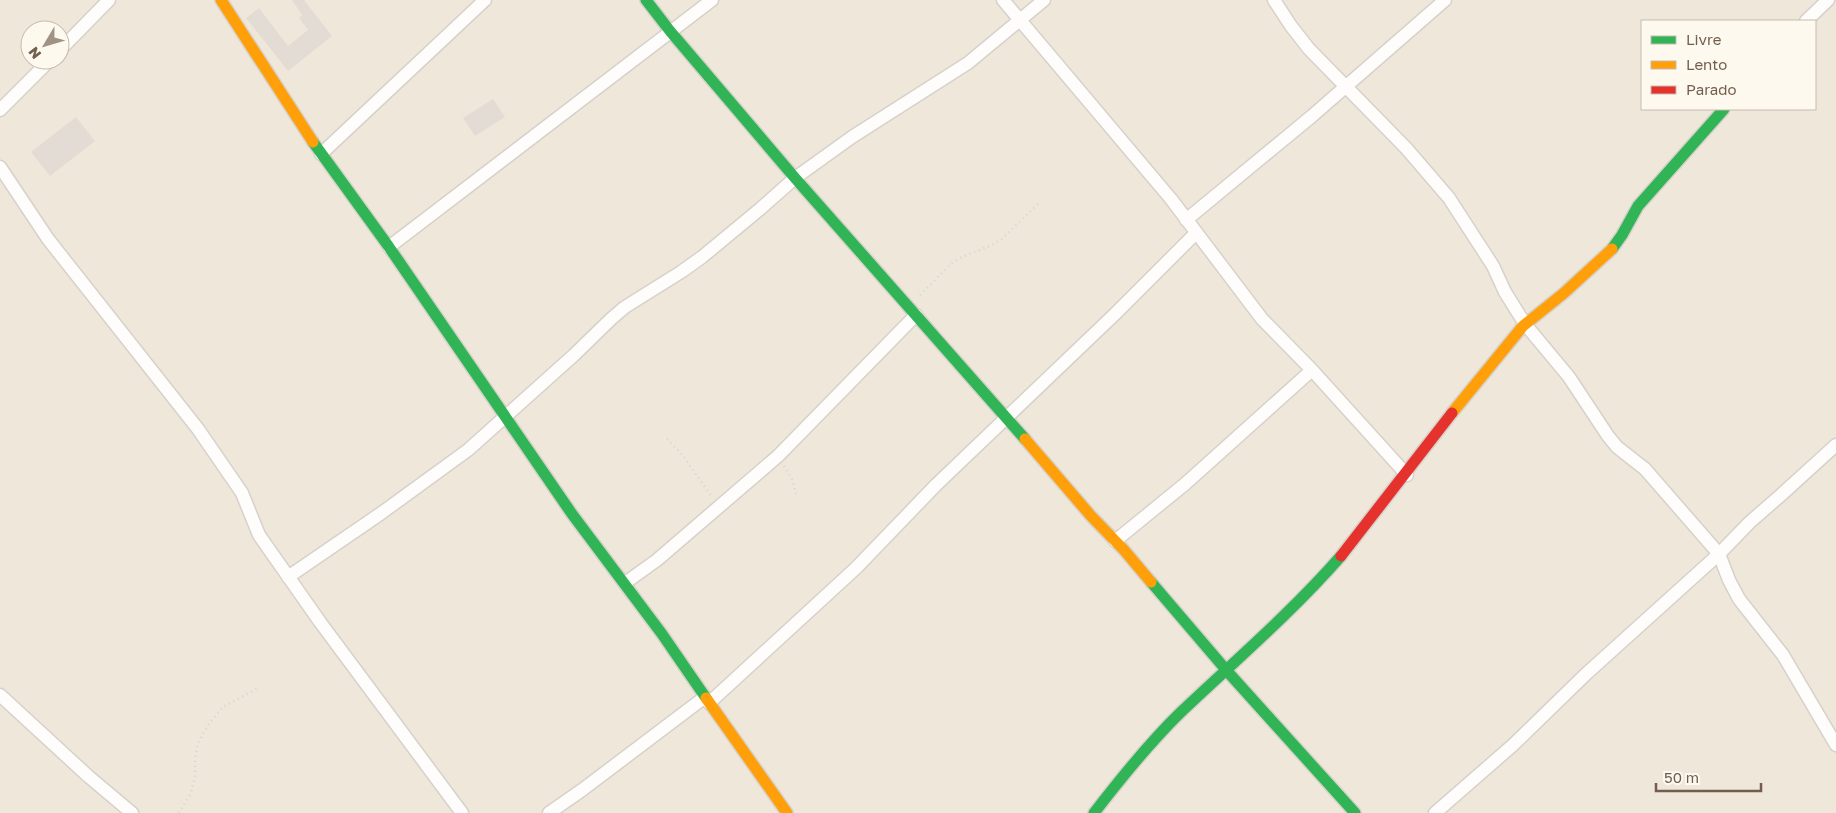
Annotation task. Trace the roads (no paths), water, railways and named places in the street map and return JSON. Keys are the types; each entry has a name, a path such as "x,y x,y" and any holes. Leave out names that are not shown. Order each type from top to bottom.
{"street":[{"path":"70,40 109,0"},
{"path":"221,0 321,154 389,247 572,514 625,583 787,813"},
{"path":"321,154 484,0"},
{"path":"646,0 795,178 1227,671 1356,813"},
{"path":"389,247 712,0"},
{"path":"1004,0 1120,137 1262,320 1312,370 1406,476"},
{"path":"288,577 468,450 625,307 702,257 760,210 795,178 852,138 968,63 1044,0"},
{"path":"1274,0 1309,49 1406,148 1449,198 1493,266 1505,292 1525,324 1569,377 1608,436 1617,446 1645,468 1719,554 1729,580 1739,598 1783,655 1836,745"},
{"path":"1186,220 1242,176 1445,0"},
{"path":"1807,20 1828,0"},
{"path":"0,110 40,70"},
{"path":"1094,813 1154,741 1180,714 1282,620 1321,579 1406,476 1444,424 1525,324 1545,310 1617,243 1626,230 1630,217 1638,206 1723,110"},
{"path":"0,167 48,239 198,429 242,493 259,536 320,622 462,813"},
{"path":"549,813 707,700 856,568 936,485 1115,314 1196,233"},
{"path":"625,583 657,560 778,456 912,311"},
{"path":"1115,541 1185,484 1281,400 1312,370"},
{"path":"1436,813 1513,745 1586,674 1836,445"},
{"path":"0,695 88,776 132,813"}]}
